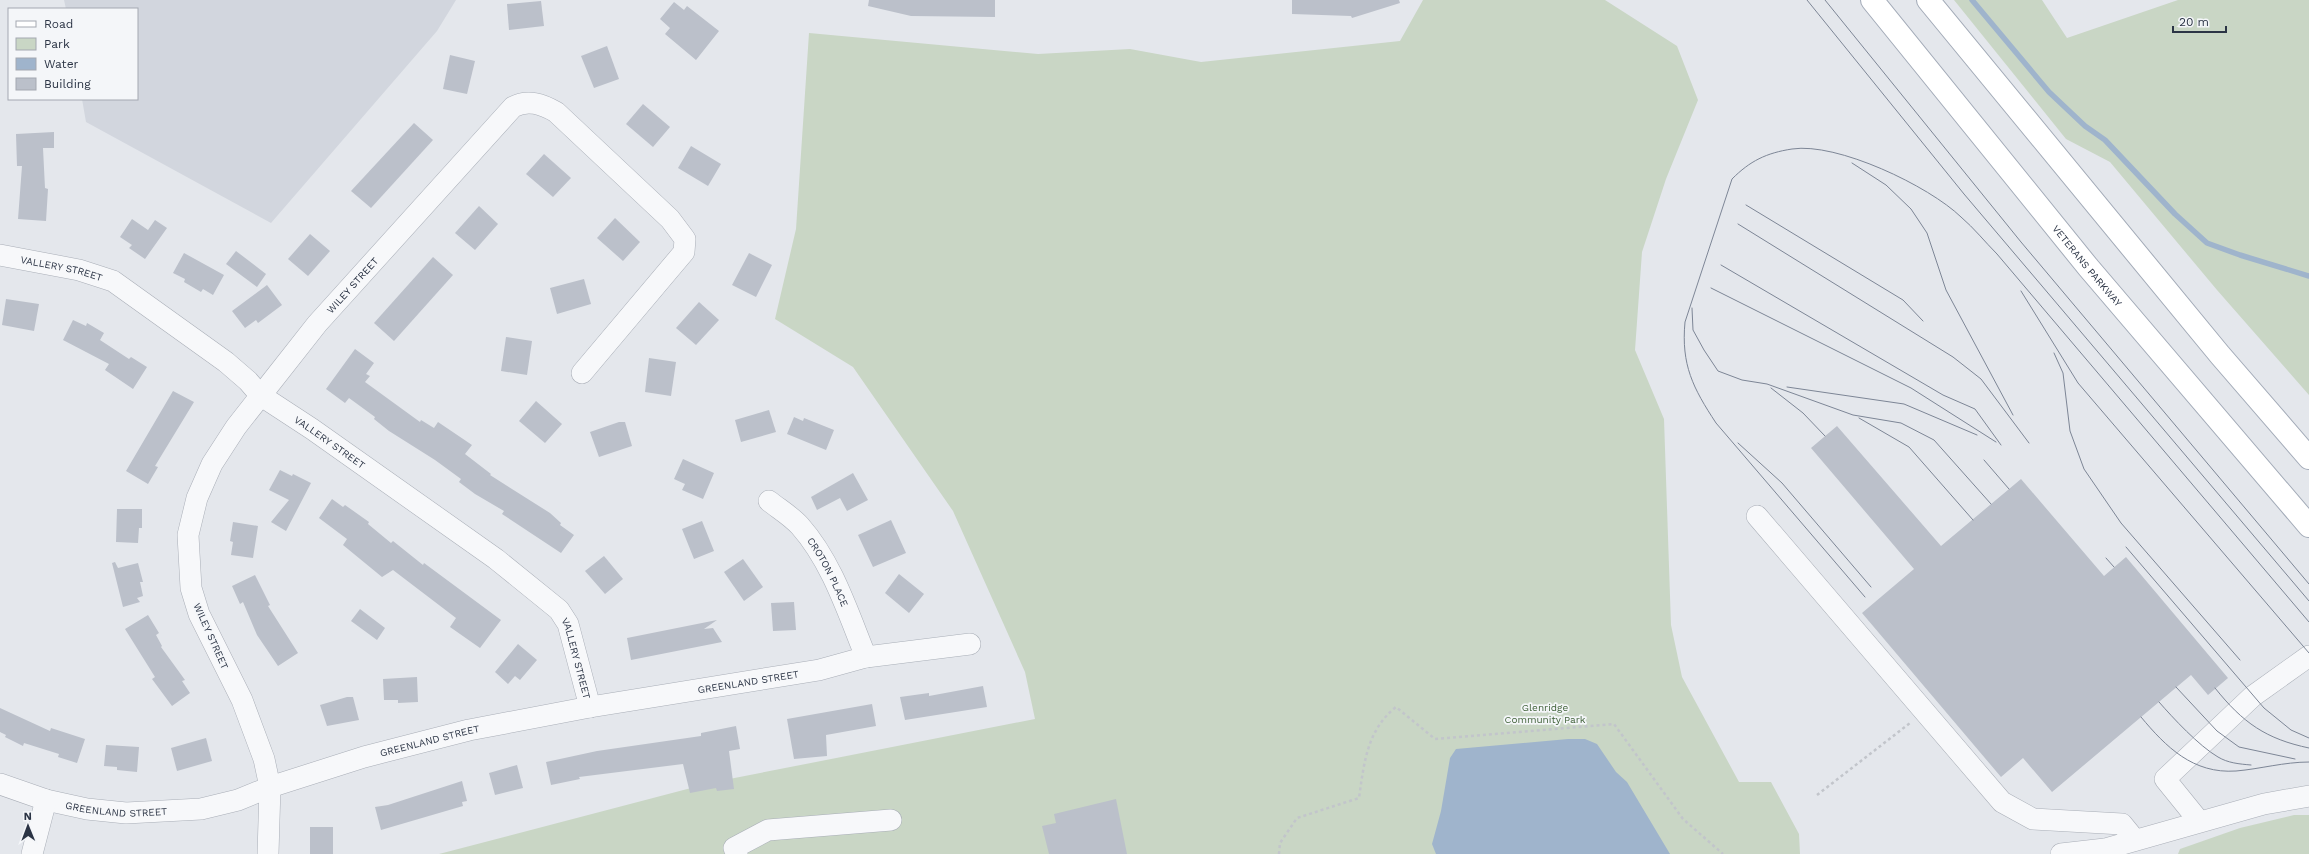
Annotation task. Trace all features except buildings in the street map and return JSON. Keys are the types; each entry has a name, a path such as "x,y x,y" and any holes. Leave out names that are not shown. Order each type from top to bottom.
{"main road":[{"name":"VETERANS PARKWAY","path":"1872,0 2088,267 2309,526"},
{"path":"1928,0 2220,354 2309,458"}],"street":[{"name":"WILEY STREET","path":"268,854 270,787 254,728 199,614 191,588 188,568 188,535 197,498 212,464 260,395 328,312 513,107 521,103 532,103 556,112 670,219 685,239 684,252 582,373"},
{"name":"VALLERY STREET","path":"0,255 79,270 113,281 226,362 248,381 260,395 312,429 496,559 559,610 568,624 574,640 590,707"},
{"name":"CROTON PLACE","path":"769,501 800,525 816,547 834,581 866,657"},
{"path":"1757,516 2002,802 2017,812 2033,819 2122,824 2135,840"},
{"name":"GREENLAND STREET","path":"0,784 46,800 87,809 163,813 201,809 231,802 270,787 364,757 469,730 590,707 819,670 866,657 970,644"},
{"path":"2199,821 2165,779 2253,696 2309,656"},
{"path":"2061,854 2105,849 2199,821 2264,804 2309,796"},
{"path":"32,854 46,800"},
{"path":"737,854 734,848 768,830 891,820"}],"path":[{"path":"1279,854 1280,843 1297,818 1359,798 1366,753 1384,717 1396,707 1435,739 1614,724 1684,819 1723,854"},
{"path":"1817,795 1924,712"}],"shaded area":[{"path":"64,0 456,0 437,31 271,223 86,122 82,100 138,100 138,8 66,8"}],"green space":[{"name":"Glenridge Community Park","path":"1423,0 1605,0 1677,46 1698,100 1666,179 1642,252 1635,350 1664,419 1671,625 1682,677 1739,782 1771,782 1799,834 1800,854 439,854 714,782 1035,719 1025,672 953,511 853,367 775,319 796,229 809,33 1038,54 1130,49 1201,62 1400,41"},
{"path":"1954,0 2042,0 2067,38 2178,0 2309,0 2309,395 2217,290 2110,162 2066,139"},
{"path":"2294,815 2309,815 2309,854 2178,854 2180,849 2240,828"}],"water":[{"path":"1568,739 1585,739 1597,744 1616,772 1627,782 1670,854 1436,854 1432,844 1441,811 1450,758 1456,749"}],"waterway":[{"path":"1972,0 2049,92 2085,126 2105,140 2175,214 2207,243 2240,255 2309,276"}],"tram line":[{"path":"1807,0 1964,194 2309,601"},
{"path":"1825,0 2021,242 2309,584"},
{"path":"1865,597 1716,423 1695,387 1687,364 1684,337 1685,322 1732,179 1745,167 1759,159 1774,153 1792,149 1811,149 1833,152 1857,159 1905,180 1927,192 1966,221 1997,254 2309,622"},
{"path":"1852,163 1886,185 1911,209 1927,233 1946,290 2013,415"},
{"path":"1746,205 1903,300 1923,321"},
{"path":"1738,224 1953,357 1981,379 2029,443"},
{"path":"1721,265 1943,395 1975,409 2001,445"},
{"path":"1711,288 1911,388 1996,442"},
{"path":"2021,291 2078,383 2309,653"},
{"path":"1692,308 1693,330 1718,371 1742,380 1767,384 1853,415 1901,423 1934,440 1991,504"},
{"path":"2054,353 2063,373 2070,431 2084,469 2121,523 2240,660"},
{"path":"1787,387 1904,404 1977,435"},
{"path":"1771,388 1803,413 1825,436"},
{"path":"1859,418 1909,447 1973,520"},
{"path":"1738,443 1782,483 1871,587"},
{"path":"1984,460 2009,489"},
{"path":"2126,547 2264,708 2291,730 2309,738"},
{"path":"2106,558 2114,567"},
{"path":"2176,687 2217,731 2239,747 2295,759"},
{"path":"2215,688 2235,711 2256,728 2280,740 2309,748"},
{"path":"2159,702 2171,716 2203,746 2218,757 2238,764 2251,765"},
{"path":"2141,717 2160,739 2171,748 2194,763 2207,768 2221,771 2236,771 2290,763 2309,762"}]}
